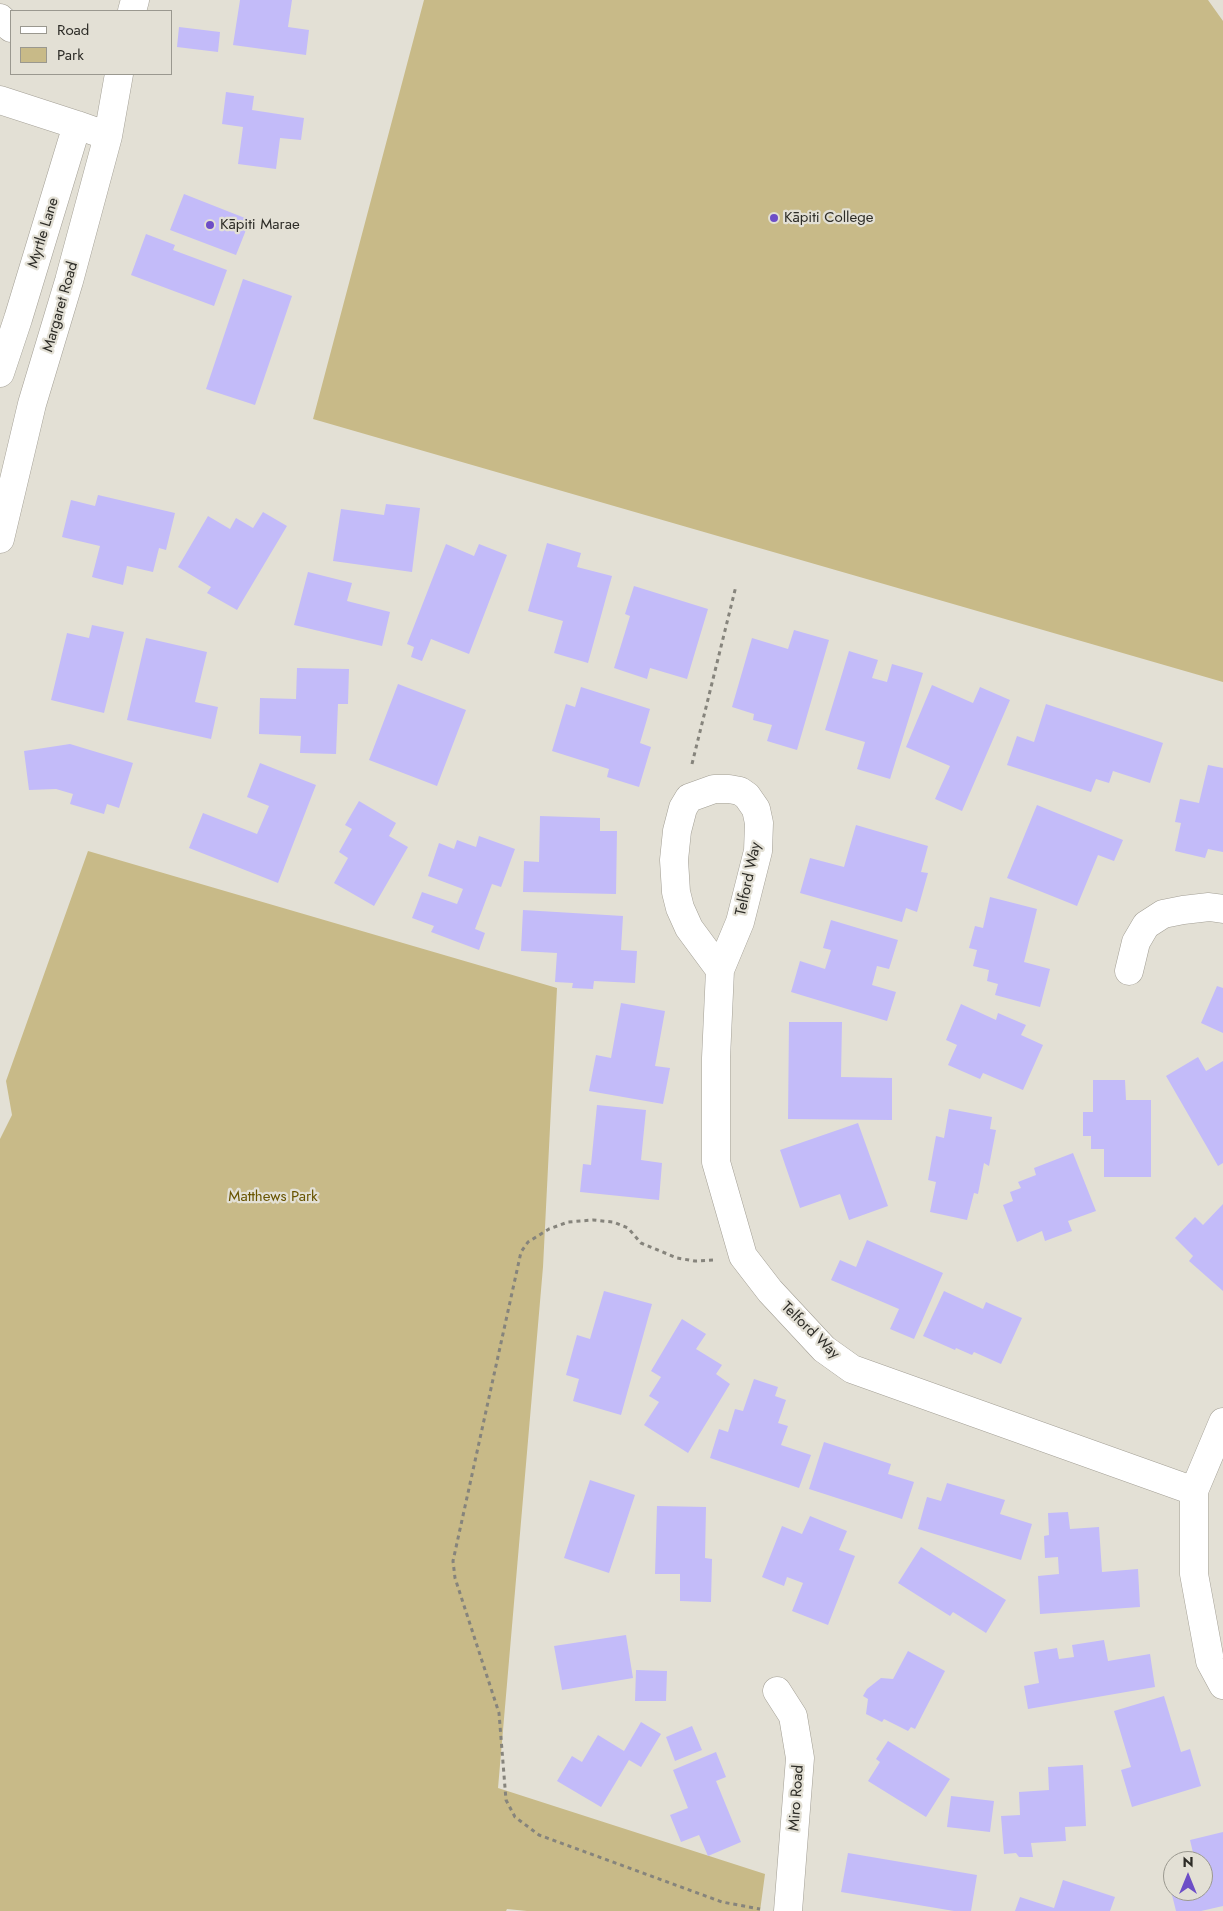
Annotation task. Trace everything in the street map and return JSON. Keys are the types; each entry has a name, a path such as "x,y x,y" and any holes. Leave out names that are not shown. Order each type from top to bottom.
{"street":[{"path":"0,18 10,27"},
{"name":"Margaret Road","path":"0,539 32,404 69,281 108,136 120,75"},
{"path":"0,100 108,136"},
{"name":"Myrtle Lane","path":"0,373 77,125"},
{"name":"Telford Way","path":"720,970 689,928 680,908 676,892 674,860 677,831 683,808 689,798 714,789 729,789 740,791 748,796 756,809 759,823 758,852 740,922 720,970 716,1058 716,1162 743,1256 770,1291 824,1349 852,1369 1194,1491"},
{"path":"1129,971 1136,942 1146,926 1163,914 1183,910 1223,909"},
{"path":"1220,1435 1194,1491 1194,1574 1210,1661 1223,1684"},
{"name":"Miro Road","path":"777,1691 793,1716 800,1758 788,1911"}],"path":[{"path":"690,772 736,586"},
{"path":"743,1256 695,1261 676,1258 641,1243 628,1228 613,1222 594,1220 568,1222 549,1229 528,1242 520,1252 453,1561 455,1578 499,1713 506,1800 515,1817 539,1835 722,1902 761,1909"}],"green space":[{"name":"Kāpiti College","path":"424,0 1208,0 1223,21 1223,682 313,419"},
{"name":"Matthews Park","path":"88,851 557,988 543,1267 498,1788 765,1874 760,1911 527,1911 507,1909 506,1911 0,1911 0,1139 12,1115 6,1081"}],"building":[{"path":"240,0 292,0 288,27 309,30 306,55 233,45"},
{"path":"179,27 220,32 218,52 177,47"},
{"path":"226,92 254,96 252,110 304,118 301,140 280,138 276,169 238,164 243,127 222,124"},
{"name":"Kāpiti Marae","path":"184,194 250,220 236,255 170,230"},
{"path":"146,234 175,245 173,250 227,270 214,306 131,275"},
{"path":"243,279 292,296 255,405 206,389"},
{"path":"98,495 175,513 166,550 159,548 153,572 127,566 123,585 92,577 100,546 62,537 71,500 95,506"},
{"path":"386,504 420,508 412,572 333,561 341,509 384,515"},
{"path":"263,512 287,526 237,610 207,593 211,587 178,567 208,516 230,529 236,518 253,528"},
{"path":"547,543 581,553 577,567 612,576 588,663 554,653 563,621 528,611"},
{"path":"446,544 474,556 479,544 507,555 469,654 431,639 422,661 411,657 414,647 407,644"},
{"path":"308,572 352,583 347,601 390,612 382,646 294,625"},
{"path":"634,586 708,609 687,679 650,668 647,679 614,668 630,616 625,614"},
{"path":"92,625 124,632 104,713 51,700 67,633 89,638"},
{"path":"794,630 829,640 797,750 767,741 772,725 753,720 754,714 732,707 752,638 788,649"},
{"path":"146,638 207,652 195,702 218,707 211,739 127,720"},
{"path":"849,651 878,660 872,678 887,682 892,664 923,673 890,779 857,769 865,742 825,730"},
{"path":"297,668 349,669 348,704 338,704 336,754 300,753 301,736 259,734 260,698 296,699"},
{"path":"398,684 466,710 437,786 369,760"},
{"path":"932,685 973,703 980,687 1010,700 962,811 935,799 950,766 906,747"},
{"path":"581,687 650,709 640,743 651,747 639,787 607,777 609,769 552,751 566,704 575,707"},
{"path":"1046,704 1163,743 1150,783 1113,771 1109,783 1096,779 1091,792 1007,765 1017,736 1034,742"},
{"path":"70,744 133,763 119,808 107,804 104,814 70,804 73,794 56,789 29,790 24,751"},
{"path":"260,763 316,785 278,883 189,848 203,813 257,834 269,806 247,797"},
{"path":"1208,765 1223,768 1223,852 1208,849 1205,858 1175,851 1181,823 1175,822 1180,799 1199,803"},
{"path":"359,801 396,823 389,836 408,847 374,906 334,883 348,858 339,852 352,829 345,825"},
{"path":"1037,805 1123,840 1114,861 1098,855 1077,906 1007,878"},
{"path":"540,816 600,818 600,831 617,831 616,894 523,892 524,861 539,862"},
{"path":"856,825 928,846 921,872 928,873 917,912 906,908 902,922 800,893 810,858 844,867"},
{"path":"479,836 515,849 501,887 492,884 475,929 485,933 479,950 431,932 434,926 412,918 422,892 457,904 463,889 428,876 439,843 454,849 457,840 476,847"},
{"path":"990,897 1037,909 1024,962 1050,969 1040,1007 995,995 998,984 987,981 989,970 973,966 977,950 969,948 975,926 983,928"},
{"path":"523,910 623,916 621,950 637,951 635,983 594,981 593,989 572,988 573,983 555,982 557,953 521,951"},
{"path":"831,920 898,940 889,969 877,966 872,985 896,992 887,1021 791,992 800,961 825,969 831,950 823,948"},
{"path":"1217,986 1223,988 1223,1033 1201,1023"},
{"path":"621,1003 665,1011 655,1066 670,1068 663,1104 589,1091 596,1055 611,1058"},
{"path":"961,1004 996,1020 998,1013 1026,1025 1021,1035 1043,1045 1023,1090 983,1073 980,1079 948,1065 957,1045 946,1040"},
{"path":"789,1022 842,1022 841,1077 892,1078 892,1120 788,1119"},
{"path":"1198,1057 1206,1071 1223,1061 1223,1163 1218,1166 1166,1076"},
{"path":"1093,1080 1125,1080 1126,1100 1151,1100 1151,1177 1104,1177 1104,1149 1091,1149 1091,1136 1083,1136 1083,1112 1093,1112"},
{"path":"597,1105 646,1110 641,1160 662,1163 659,1200 580,1192 583,1164 591,1165"},
{"path":"949,1109 992,1117 990,1129 996,1130 989,1166 984,1163 978,1194 974,1193 967,1220 930,1212 936,1182 928,1180 936,1136 944,1138"},
{"path":"858,1123 888,1206 849,1220 840,1194 800,1208 780,1150"},
{"path":"1073,1153 1096,1211 1068,1221 1072,1231 1045,1241 1042,1231 1017,1242 1003,1205 1013,1201 1010,1192 1021,1188 1018,1182 1036,1175 1034,1168"},
{"path":"1223,1204 1223,1291 1189,1261 1193,1256 1175,1238 1195,1217 1203,1225"},
{"path":"867,1240 943,1273 914,1339 890,1329 899,1309 831,1280 840,1260 856,1267"},
{"path":"604,1291 652,1304 621,1415 573,1401 579,1379 566,1375 577,1335 590,1339"},
{"path":"944,1291 983,1309 986,1302 1022,1318 1001,1364 974,1352 972,1355 956,1348 955,1350 923,1336"},
{"path":"682,1319 706,1334 696,1349 722,1365 716,1374 730,1384 688,1453 644,1425 659,1402 649,1396 661,1377 651,1371"},
{"path":"754,1379 778,1387 775,1396 786,1400 778,1423 788,1426 781,1445 811,1455 799,1488 710,1458 719,1429 728,1432 735,1409 743,1411"},
{"path":"824,1442 891,1464 888,1474 914,1482 902,1519 809,1489"},
{"path":"590,1480 635,1495 609,1573 564,1558"},
{"path":"947,1483 1005,1500 1000,1514 1032,1524 1021,1560 918,1529 927,1497 941,1501"},
{"path":"657,1506 706,1507 705,1558 712,1559 711,1602 680,1601 680,1574 655,1574"},
{"path":"1068,1512 1070,1529 1099,1527 1102,1572 1138,1569 1140,1607 1040,1614 1038,1576 1059,1574 1058,1557 1045,1558 1044,1536 1049,1535 1048,1513"},
{"path":"810,1516 847,1531 839,1550 855,1556 828,1625 792,1611 803,1583 787,1577 784,1586 762,1577 782,1526 802,1534"},
{"path":"921,1547 1006,1600 986,1633 953,1612 950,1616 898,1583"},
{"path":"626,1635 633,1678 562,1690 554,1646"},
{"path":"1104,1640 1108,1661 1150,1654 1155,1687 1028,1709 1024,1686 1039,1683 1034,1652 1057,1648 1059,1659 1074,1657 1072,1645"},
{"path":"908,1651 945,1671 915,1729 911,1727 908,1731 884,1719 882,1722 866,1714 868,1699 863,1696 867,1689 881,1678 893,1679"},
{"path":"636,1670 667,1671 666,1701 635,1701"},
{"path":"1164,1696 1181,1752 1190,1749 1201,1786 1132,1807 1121,1770 1131,1767 1114,1711"},
{"path":"641,1722 661,1734 641,1767 629,1760 601,1807 557,1781 572,1756 582,1762 598,1735 624,1751"},
{"path":"692,1726 702,1750 675,1761 666,1737"},
{"path":"888,1741 950,1779 926,1817 868,1781 880,1762 876,1759"},
{"path":"716,1752 726,1777 716,1781 741,1842 708,1856 699,1835 681,1842 670,1815 688,1808 673,1770"},
{"path":"1083,1765 1086,1826 1065,1827 1066,1841 1031,1843 1033,1857 1019,1857 1016,1853 1004,1854 1001,1816 1020,1815 1019,1792 1049,1790 1048,1767"},
{"path":"951,1796 994,1801 990,1832 947,1827"},
{"path":"1223,1832 1223,1906 1201,1911 1176,1911 1174,1901 1213,1901 1213,1851 1193,1851 1190,1840"},
{"path":"848,1853 977,1875 971,1911 954,1911 841,1892"},
{"path":"1063,1880 1115,1897 1110,1911 1015,1911 1020,1897 1054,1908"}],"place":[{"name":"Kāpiti College","path":"774,218"},
{"name":"Kāpiti Marae","path":"210,225"}]}
